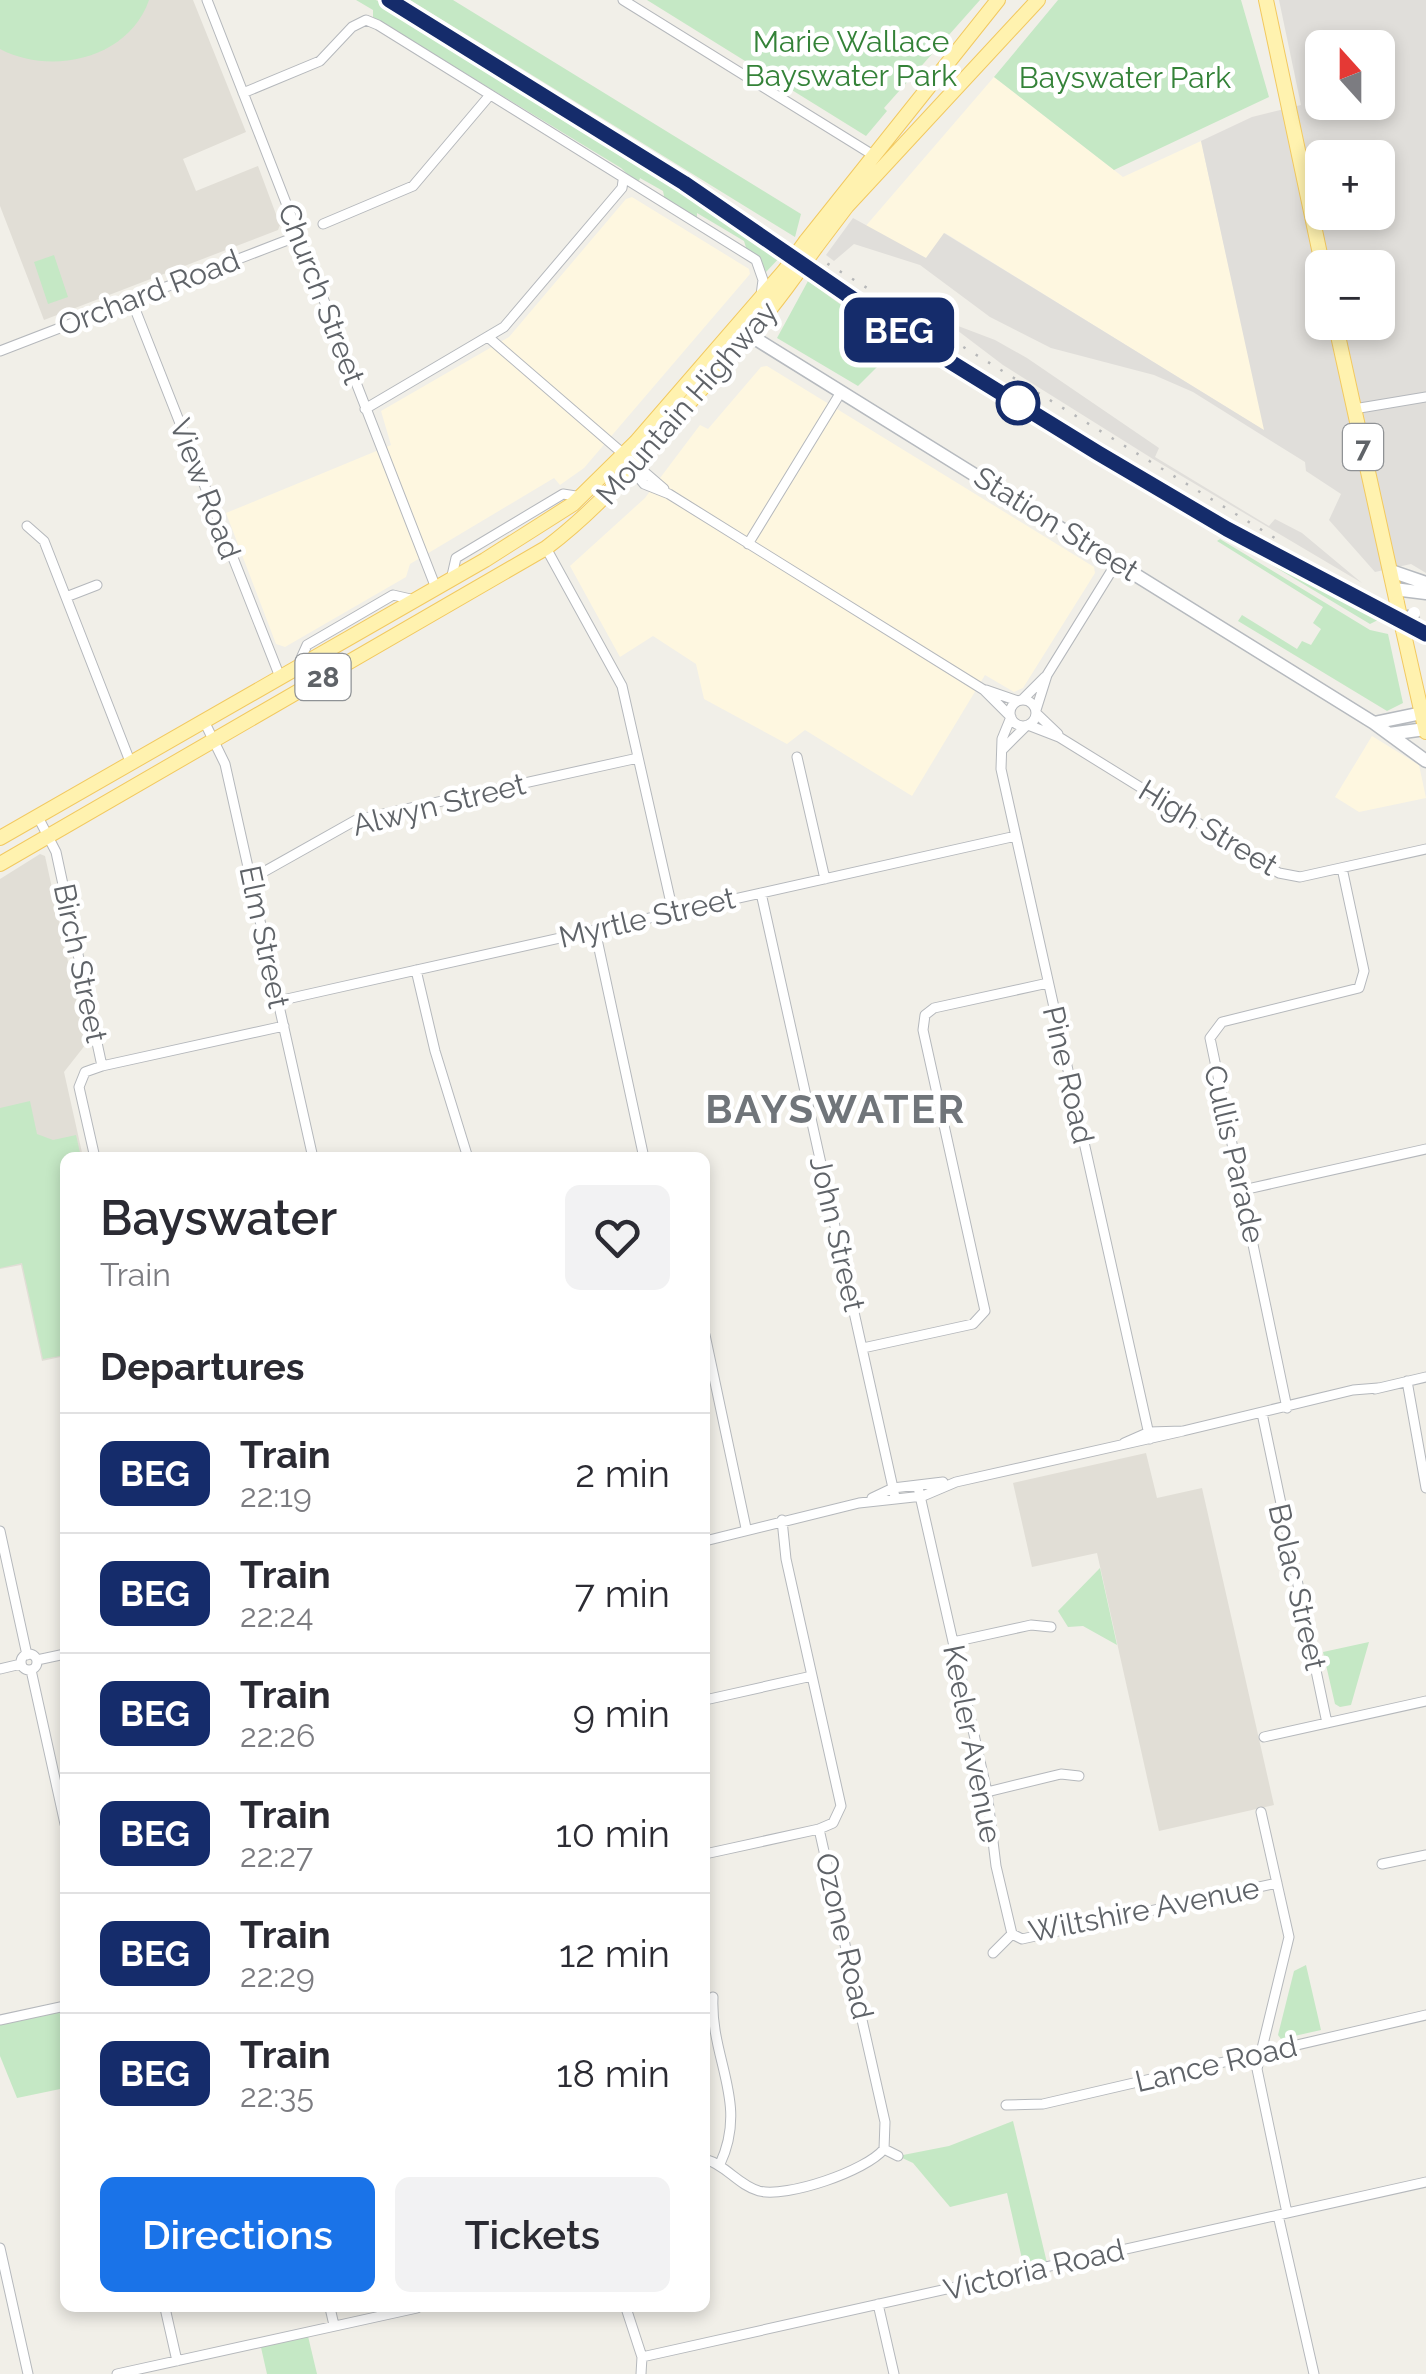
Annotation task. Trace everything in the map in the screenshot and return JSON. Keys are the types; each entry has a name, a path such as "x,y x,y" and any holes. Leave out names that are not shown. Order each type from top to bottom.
{"main road":[{"name":"Mountain Highway","path":"0,864 546,548 590,514 634,469 744,331 873,155 998,0"},
{"name":"Mountain Highway","path":"811,244 1038,0"},
{"path":"1256,0 1280,74"},
{"path":"1266,0 1318,250"},
{"path":"873,155 881,160 960,88"},
{"name":"Mountain Highway","path":"0,838 451,580 582,497 744,331 759,303 790,273"},
{"name":"Station Street","path":"744,331 1374,723 1426,761"},
{"name":"7","path":"1339,340 1426,731"},
{"path":"1392,571 1426,582"},
{"path":"1396,596 1426,593"},
{"path":"1403,630 1414,613 1426,604"},
{"path":"1374,723 1422,713"},
{"path":"1386,734 1400,736 1426,731"}],"street":[{"name":"Church Street","path":"207,0 436,588"},
{"path":"624,0 873,155"},
{"path":"243,93 320,61 352,27 366,20 756,260 763,280 759,303"},
{"path":"323,224 413,186 490,96"},
{"path":"365,409 488,337 524,305 622,188 623,180"},
{"name":"Orchard Road","path":"0,351 298,236"},
{"name":"View Road","path":"130,300 280,678"},
{"path":"488,337 634,469 984,690 1011,717"},
{"path":"748,544 841,392"},
{"path":"1354,409 1426,397"},
{"path":"28,526 44,541 131,764"},
{"path":"546,548 616,672 673,912"},
{"path":"1002,750 1036,711 1047,676 1116,562"},
{"path":"66,597 97,585"},
{"path":"984,690 1020,701 1047,676"},
{"name":"High Street","path":"1020,701 1036,711 1060,736"},
{"name":"Pine Road","path":"1020,701 1011,717 1001,768 1149,1434"},
{"name":"High Street","path":"1011,717 1060,736 1279,873 1300,877 1426,849"},
{"name":"Elm Street","path":"204,722 226,764 312,1152"},
{"name":"Alwyn Street","path":"252,879 356,820 638,758"},
{"path":"797,758 824,879"},
{"name":"Birch Street","path":"38,817 48,836 102,1066 85,1072 79,1084 93,1152"},
{"name":"Myrtle Street","path":"278,1001 1016,836"},
{"name":"Cullis Parade","path":"1295,1406 1283,1374 1210,1038 1222,1022 1358,988 1364,971 1342,868"},
{"name":"John Street","path":"761,893 894,1491"},
{"path":"595,930 643,1152"},
{"path":"416,970 466,1152"},
{"path":"862,1348 972,1324 985,1311 924,1030 925,1015 934,1008 1048,983"},
{"path":"102,1066 284,1026"},
{"path":"1243,1190 1426,1148"},
{"path":"710,1356 742,1493 746,1528"},
{"path":"710,1537 860,1503 894,1491 920,1494 956,1482 1120,1446 1149,1434 1184,1431 1295,1406 1338,1402 1426,1377"},
{"path":"1404,1382 1426,1488"},
{"name":"Bolac Street","path":"1258,1414 1328,1723"},
{"name":"Keeler Avenue","path":"920,1494 987,1792 996,1866 1012,1934"},
{"name":"Ozone Road","path":"778,1521 841,1806 833,1823 820,1829 885,2122 884,2149"},
{"path":"0,1531 60,1802"},
{"path":"953,1642 1031,1625 1050,1627"},
{"path":"0,1669 60,1655"},
{"path":"710,1699 812,1676"},
{"path":"1264,1737 1426,1701"},
{"path":"987,1792 1061,1774 1079,1776"},
{"path":"1261,1812 1289,1937 1260,2054 1258,2081 1314,2374"},
{"path":"710,1853 820,1829"},
{"path":"1382,1864 1426,1854"},
{"name":"Wiltshire Avenue","path":"1012,1934 1022,1939 1276,1883"},
{"path":"993,1952 1012,1934"},
{"path":"713,1996 713,2018 734,2118 720,2164"},
{"path":"0,2020 60,2007"},
{"name":"Lance Road","path":"1006,2104 1042,2104 1426,2015"},
{"path":"710,2161 745,2185 777,2193 871,2162 884,2149 898,2156"},
{"name":"Victoria Road","path":"642,2357 1426,2182"},
{"path":"0,2248 28,2374"},
{"path":"878,2304 894,2374"},
{"path":"167,2312 177,2361"},
{"path":"331,2312 334,2326"},
{"path":"117,2374 152,2370 177,2361 399,2312"},
{"path":"627,2312 633,2340 642,2357 641,2374"}],"shaded area":[{"path":"0,0 193,0 246,132 183,159 196,191 258,166 280,225 278,230 44,320 0,206"},
{"path":"1279,0 1426,0 1426,573 1411,564 1375,572 1329,520 1341,494 1306,471 1305,462 1193,392 1154,375 1051,348 990,317 920,265 854,244 834,261 826,255 853,218 926,258 944,233 1264,430 1201,141 1252,117 1301,105"},
{"path":"994,77 1123,177 1201,141 1265,431 945,233 926,258 864,228"},
{"path":"632,197 749,269 750,274 584,468 560,485 554,478 410,564 406,577 285,647 276,644 226,513 391,445 381,411 509,337 626,199"},
{"path":"945,321 995,340 1027,358 1159,448 1155,457 1269,526 1275,519 1302,533 1362,583 1003,365"},
{"path":"767,366 1094,567 1095,573 1023,688 1014,692 985,675 912,796 805,730 787,744 704,699 696,664 653,636 620,657 570,566 645,498 700,425 708,429 761,367"},
{"path":"1372,736 1419,765 1426,798 1359,812 1335,797"},
{"path":"40,854 45,856 86,1044 64,1072 82,1152 60,1152 60,1357 42,1361 21,1265 0,1269 0,879"},
{"path":"1146,1453 1157,1498 1202,1488 1274,1805 1159,1831 1097,1553 1032,1567 1013,1483"}],"green space":[{"path":"0,0 149,0 139,20 107,49 86,57 42,61 0,49"},
{"path":"356,0 376,0 782,255 766,272 758,256 747,251 744,241 697,213 697,220 665,201 663,191 640,178 638,184 621,168 373,17 373,10"},
{"path":"410,0 453,0 801,214 795,237"},
{"name":"Marie Wallace Bayswater Park","path":"647,0 980,0 884,108 887,111 866,136"},
{"name":"Bayswater Park","path":"1058,0 1241,0 1269,97 1114,170 994,77"},
{"path":"54,255 68,297 48,304 34,262"},
{"path":"808,281 883,335 879,365 858,386 777,338"},
{"path":"1220,539 1370,630 1388,634 1403,703 1387,711 1238,621 1242,615 1297,649 1302,641 1311,645 1321,629 1313,623 1323,607 1217,541"},
{"path":"1236,542 1382,618 1370,624"},
{"path":"30,1101 37,1134 53,1140 76,1135 80,1152 60,1152 60,1356 43,1359 22,1263 0,1268 0,1108"},
{"path":"1100,1568 1117,1645 1083,1626 1068,1627 1058,1611"},
{"path":"1369,1642 1351,1705 1340,1707 1335,1704 1323,1652"},
{"path":"1306,1965 1321,2030 1281,2039 1278,2035 1294,1971"},
{"path":"60,2007 60,2089 17,2098 0,2056 0,2020"},
{"path":"1013,2121 1048,2267 1025,2272 1007,2193 950,2207 913,2163 898,2156 949,2146"},
{"path":"307,2332 317,2374 267,2374 260,2343"}],"railway":[{"path":"389,0 684,183 894,327 1098,453 1227,529 1426,634"},
{"path":"815,256 1283,543"}],"train":[{"name":"BEG","path":"389,0 684,183 773,241 867,310 1098,453 1185,506 1426,634"}],"district":[{"name":"BAYSWATER","path":"836,1109"}]}
